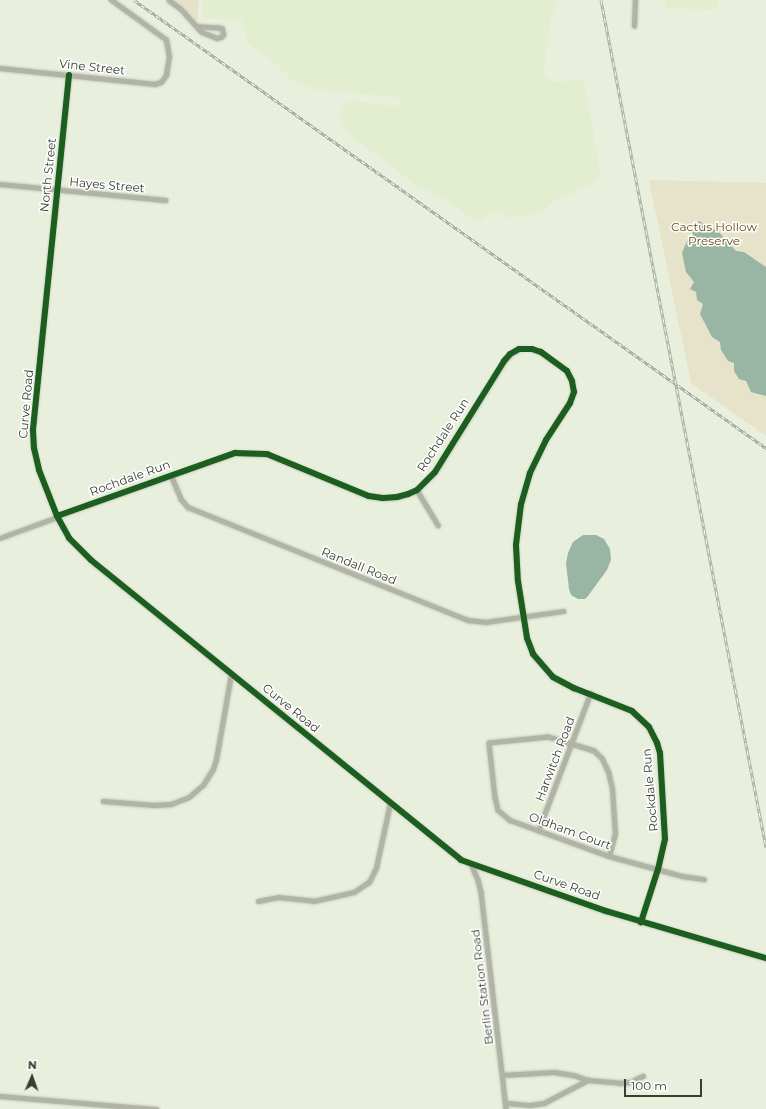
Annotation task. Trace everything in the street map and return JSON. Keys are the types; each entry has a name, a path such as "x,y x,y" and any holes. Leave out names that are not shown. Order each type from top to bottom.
{"street":[{"name":"Vine Street","path":"0,68 155,84 164,79 169,52 166,40 111,0"},
{"path":"168,0 181,9 197,27 210,37 217,38 223,35 222,29 219,28 197,27"},
{"path":"634,26 635,0"},
{"name":"North Street","path":"48,277 69,75"},
{"name":"Hayes Street","path":"0,184 57,191 165,200"},
{"name":"Curve Road","path":"48,277 33,439 39,470 57,516 64,531 79,549 461,860 641,922 766,958"},
{"name":"Rochdale Run","path":"0,538 57,516 235,453 250,452 267,454 369,496 383,498 397,497 417,490 434,472 504,361 510,354 519,350 532,349 541,352 567,371 572,381 574,392 570,403 540,453 530,473 521,504 516,545 518,581"},
{"name":"Randall Road","path":"171,475 181,499 188,507 440,610 477,622 563,611"},
{"path":"417,490 438,525"},
{"name":"Rockdale Run","path":"518,581 530,646 542,666 561,682 632,711 649,727 658,743 660,753 665,839 658,869 641,922"},
{"path":"103,801 154,805 171,804 189,797 203,785 213,769 216,760 231,674"},
{"name":"Harwitch Road","path":"538,831 590,694"},
{"name":"Oldham Court","path":"571,744 548,737 489,744 495,797 498,810 510,820 609,856 682,876 704,879"},
{"path":"571,744 594,751 602,759 608,772 612,789 615,834 609,856"},
{"path":"258,901 278,897 314,901 354,892 369,882 376,868 390,803"},
{"name":"Berlin Station Road","path":"471,864 478,880 481,892 506,1109"},
{"path":"502,1075 554,1072 574,1075 588,1080 620,1083 630,1082 643,1076"},
{"path":"506,1103 530,1105 544,1103 588,1080"},
{"path":"0,1096 156,1109"}],"shaded area":[{"path":"203,0 559,0 550,19 544,74 552,82 584,80 600,172 598,178 595,182 564,197 555,199 542,213 508,218 498,212 491,212 481,221 476,221 448,201 413,183 348,133 340,120 341,111 345,104 351,101 396,106 401,104 401,99 398,97 318,90 292,80 273,61 253,48 247,41 242,20 202,18"},
{"path":"665,0 718,0 717,6 713,10 665,8"},
{"path":"699,221 719,232 736,251 744,252 766,267 766,396 751,392 746,381 739,379 734,371 734,363 728,361 721,350 720,342 712,337 700,314 703,304 697,300 696,292 690,289 694,282 686,272 682,253 688,238 694,238 692,231"},
{"path":"583,535 596,535 604,539 610,549 611,560 607,570 588,596 585,599 578,599 571,595 569,589 566,563 568,553 573,542"}],"green space":[{"path":"171,0 199,0 197,25"},
{"name":"Cactus Hollow Preserve","path":"649,180 766,183 766,436 691,383"}],"railway":[{"path":"134,0 766,448"},
{"path":"601,0 766,847"}],"cycle path":[{"path":"69,75 33,430 34,448 39,470 57,516 69,538 91,560 461,860 606,911 766,958"},
{"path":"57,516 235,453 267,454 369,496 383,498 397,497 408,494 417,490 435,472 504,361 510,354 519,349 532,349 541,352 567,371 572,381 574,392 570,403 546,440 530,473 521,504 516,545 518,581 527,638 533,654 553,677 574,688 632,711 649,727 657,743 660,753 665,839 658,869 641,922"}]}
